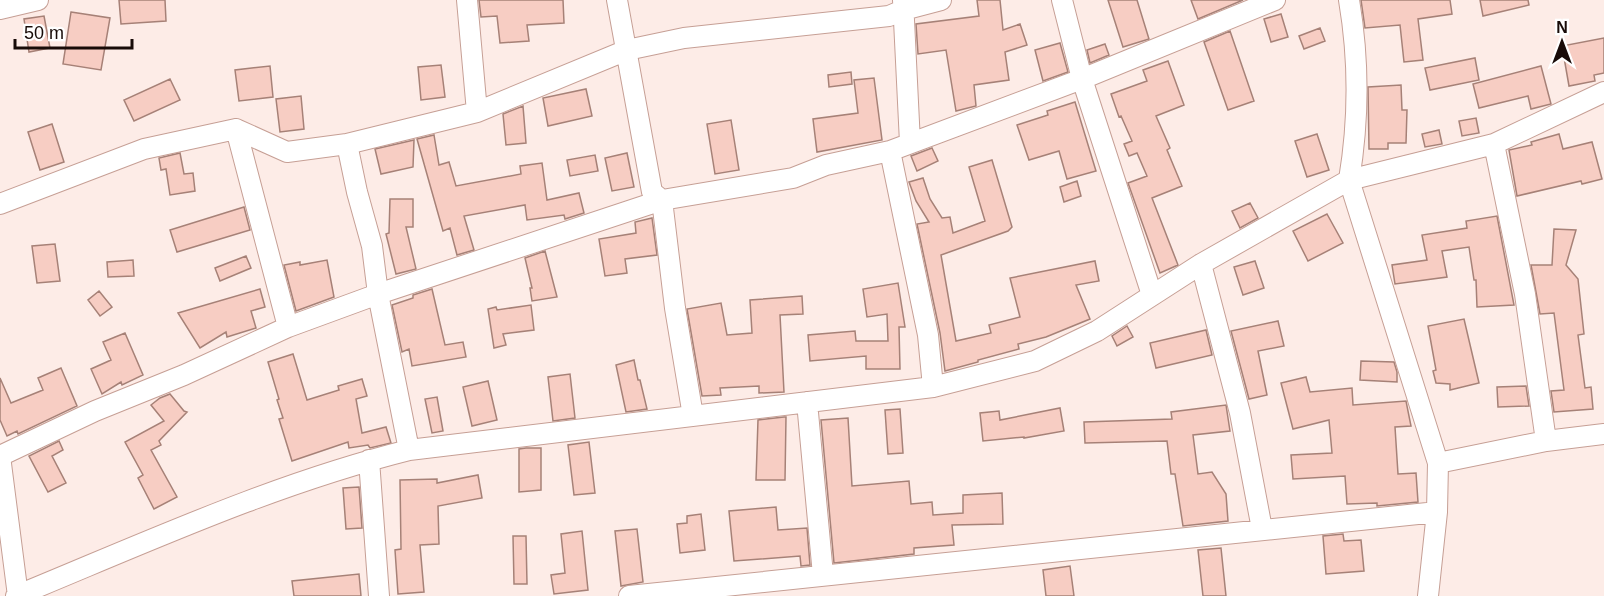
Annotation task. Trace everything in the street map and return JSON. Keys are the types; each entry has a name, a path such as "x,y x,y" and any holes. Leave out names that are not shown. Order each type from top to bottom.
{"street":[{"path":"0,9 38,0"},
{"path":"467,0 477,112"},
{"path":"617,0 652,192 662,200 675,308 693,416"},
{"path":"0,204 144,149 236,129 287,152 347,144 477,112 627,50 684,38 750,29 889,16 903,5 941,0"},
{"path":"1062,0 1082,80 1152,295"},
{"path":"1275,0 1082,80 890,151 826,165 793,178 662,200 378,294 288,327 184,375 95,411 0,456 18,596 229,508 369,460 409,450 933,387 1035,361 1097,331 1201,264 1349,180 1494,144 1604,92"},
{"path":"1349,0 1355,40 1356,140 1349,180 1438,463 1437,512 1428,596"},
{"path":"903,5 910,143"},
{"path":"236,129 288,327"},
{"path":"347,144 372,246 378,294 409,450"},
{"path":"1494,144 1525,294 1546,441"},
{"path":"890,151 928,335 933,387"},
{"path":"1201,264 1240,413 1262,529"},
{"path":"807,402 823,575"},
{"path":"1438,463 1546,441 1604,434"},
{"path":"369,460 379,596"},
{"path":"629,596 1437,512"}],"building":[{"path":"119,0 165,0 166,21 121,24"},
{"path":"479,0 563,0 564,23 527,25 529,41 500,43 497,16 481,17"},
{"path":"977,0 1000,0 1003,30 1020,24 1027,45 1005,52 1009,80 974,85 976,106 956,111 946,50 918,54 916,24 979,16"},
{"path":"1108,0 1137,0 1149,39 1123,47"},
{"path":"1191,0 1243,0 1198,19"},
{"path":"1361,0 1450,0 1452,14 1418,19 1423,60 1404,62 1400,25 1365,28"},
{"path":"1480,0 1528,0 1529,5 1483,16"},
{"path":"71,12 110,18 101,70 63,64"},
{"path":"1281,14 1288,37 1271,42 1264,19"},
{"path":"44,16 50,48 29,52 24,19"},
{"path":"1320,28 1325,41 1304,49 1299,36"},
{"path":"1230,31 1254,101 1228,110 1204,42"},
{"path":"1604,38 1604,73 1594,75 1595,81 1569,86 1562,46"},
{"path":"1060,43 1068,72 1043,81 1035,50"},
{"path":"1105,44 1109,55 1090,63 1087,50"},
{"path":"1475,58 1479,80 1430,90 1425,68"},
{"path":"1168,61 1184,105 1156,116 1170,148 1167,150 1182,186 1152,198 1178,265 1160,273 1128,183 1147,176 1137,153 1129,156 1124,144 1132,141 1121,116 1119,117 1111,94 1147,81 1143,70"},
{"path":"441,65 445,97 421,100 418,67"},
{"path":"270,66 273,97 239,101 235,70"},
{"path":"1541,66 1551,104 1531,109 1528,96 1479,108 1473,84"},
{"path":"851,72 852,84 829,87 828,75"},
{"path":"874,78 882,140 817,152 813,119 858,113 854,80"},
{"path":"170,79 180,100 134,121 124,100"},
{"path":"1401,85 1402,110 1407,110 1406,143 1388,143 1388,149 1369,149 1368,87"},
{"path":"586,89 592,116 548,126 543,98"},
{"path":"301,96 304,129 280,132 276,99"},
{"path":"1075,102 1096,171 1067,179 1059,151 1029,160 1017,125 1048,115 1047,111"},
{"path":"523,106 526,143 506,145 503,114"},
{"path":"1476,118 1479,133 1462,136 1459,121"},
{"path":"731,120 739,170 715,174 707,124"},
{"path":"52,124 64,162 40,170 28,132"},
{"path":"1439,130 1442,144 1425,147 1422,134"},
{"path":"1317,134 1329,170 1307,177 1295,141"},
{"path":"1559,134 1563,149 1592,142 1602,179 1582,184 1581,181 1517,196 1509,150 1532,145 1531,142"},
{"path":"434,135 439,165 449,162 456,186 521,174 520,166 542,163 547,200 579,193 584,213 565,219 564,215 527,220 525,205 464,216 474,250 457,255 450,228 443,231 417,139"},
{"path":"414,140 413,167 381,174 375,149"},
{"path":"932,148 938,161 917,171 911,156"},
{"path":"180,153 184,174 193,173 195,191 170,195 166,169 161,170 159,158"},
{"path":"627,153 634,187 612,191 605,158"},
{"path":"595,155 598,171 570,176 567,160"},
{"path":"992,160 1012,227 1008,231 941,255 956,341 991,333 989,325 1020,317 1010,278 1095,261 1099,281 1076,285 1090,319 1046,337 1018,344 1019,349 945,371 940,333 917,224 929,222 916,201 909,182 923,178 930,199 942,218 950,217 953,233 985,221 969,167"},
{"path":"1077,181 1081,196 1064,202 1060,187"},
{"path":"390,199 413,199 413,227 406,227 416,269 396,274 386,234 389,233"},
{"path":"1250,203 1258,218 1240,228 1232,211"},
{"path":"244,207 250,230 177,252 170,230"},
{"path":"1327,214 1343,243 1308,261 1293,231"},
{"path":"1497,216 1514,305 1477,307 1476,280 1474,280 1469,247 1442,251 1447,277 1395,284 1392,265 1427,260 1422,235 1467,228 1466,221"},
{"path":"652,218 657,255 625,259 627,273 605,276 599,239 636,233 635,222"},
{"path":"1554,229 1576,230 1566,265 1578,279 1584,334 1578,335 1585,388 1591,387 1593,409 1554,412 1551,391 1564,390 1554,313 1540,314 1531,265 1552,265"},
{"path":"55,244 60,281 37,283 32,246"},
{"path":"545,251 557,297 532,301 530,288 532,288 525,258"},
{"path":"246,256 251,268 220,281 215,268"},
{"path":"133,260 134,276 108,277 107,262"},
{"path":"327,260 334,297 296,311 284,265 300,262 300,265"},
{"path":"1255,261 1264,288 1243,295 1234,267"},
{"path":"898,283 905,327 899,327 900,369 866,369 866,356 810,361 808,335 855,331 856,341 888,341 887,314 867,317 863,289"},
{"path":"260,289 265,307 251,311 256,328 227,337 226,332 200,348 178,313"},
{"path":"432,289 445,345 463,342 466,357 412,366 409,349 402,352 392,305"},
{"path":"99,291 112,307 100,316 88,300"},
{"path":"802,296 803,314 780,315 784,392 759,393 759,386 720,388 721,395 702,396 687,309 721,303 727,335 752,333 750,300"},
{"path":"531,305 534,330 503,334 506,345 494,348 488,309 496,307 497,310"},
{"path":"1464,319 1479,383 1450,390 1450,384 1436,383 1433,371 1436,370 1428,326"},
{"path":"1278,321 1284,346 1258,351 1267,395 1249,399 1231,331"},
{"path":"1127,326 1133,337 1117,346 1112,336"},
{"path":"1206,330 1212,355 1156,368 1150,343"},
{"path":"125,333 143,375 122,385 121,382 102,394 91,369 111,360 103,342"},
{"path":"293,354 307,400 339,390 338,386 362,379 367,396 356,399 362,433 386,427 391,443 370,448 368,445 349,448 348,442 292,461 279,419 283,418 268,362"},
{"path":"634,360 647,409 626,412 616,365"},
{"path":"1361,361 1394,362 1397,382 1360,380"},
{"path":"61,368 77,406 18,434 17,431 7,436 0,420 0,378 11,403 43,390 38,378"},
{"path":"570,374 575,418 553,421 548,377"},
{"path":"1306,377 1310,392 1352,388 1353,405 1406,401 1411,426 1395,427 1398,474 1416,473 1418,502 1377,506 1377,503 1347,504 1345,476 1293,479 1291,455 1332,453 1329,420 1293,429 1281,383"},
{"path":"488,381 497,420 472,426 463,387"},
{"path":"1526,386 1529,406 1498,407 1497,387"},
{"path":"170,394 187,412 159,441 161,445 151,450 177,497 154,509 138,478 143,475 125,442 164,421 151,405"},
{"path":"437,397 443,431 432,433 425,399"},
{"path":"1226,405 1230,431 1193,435 1198,474 1212,472 1226,494 1228,521 1183,526 1175,474 1171,474 1167,441 1085,443 1084,422 1172,419 1171,412"},
{"path":"1060,408 1064,431 1024,438 983,441 980,413 999,411 1000,420"},
{"path":"900,409 903,453 888,454 885,410"},
{"path":"786,417 785,480 756,480 758,420"},
{"path":"848,418 852,486 909,481 911,504 932,502 933,515 963,513 963,495 1002,493 1003,524 952,525 954,545 914,548 914,554 834,563 821,420"},
{"path":"59,441 63,450 52,456 66,483 48,492 29,456"},
{"path":"589,442 595,493 574,495 568,445"},
{"path":"541,448 541,490 519,492 519,449"},
{"path":"478,475 482,498 438,506 439,544 420,545 424,592 398,594 395,550 401,549 400,480 437,479 437,483"},
{"path":"359,487 362,528 346,529 343,488"},
{"path":"776,507 778,530 807,528 810,565 801,566 800,556 734,561 729,511"},
{"path":"701,514 705,550 680,553 677,524 687,523 687,516"},
{"path":"637,529 643,582 621,586 615,531"},
{"path":"582,531 588,590 554,594 551,575 565,573 561,534"},
{"path":"1343,534 1344,541 1361,540 1364,571 1326,574 1323,536"},
{"path":"513,536 526,536 527,584 514,584"},
{"path":"1221,548 1226,596 1203,596 1198,550"},
{"path":"1070,566 1074,596 1046,596 1043,570"},
{"path":"359,574 361,596 294,596 292,581"}]}
